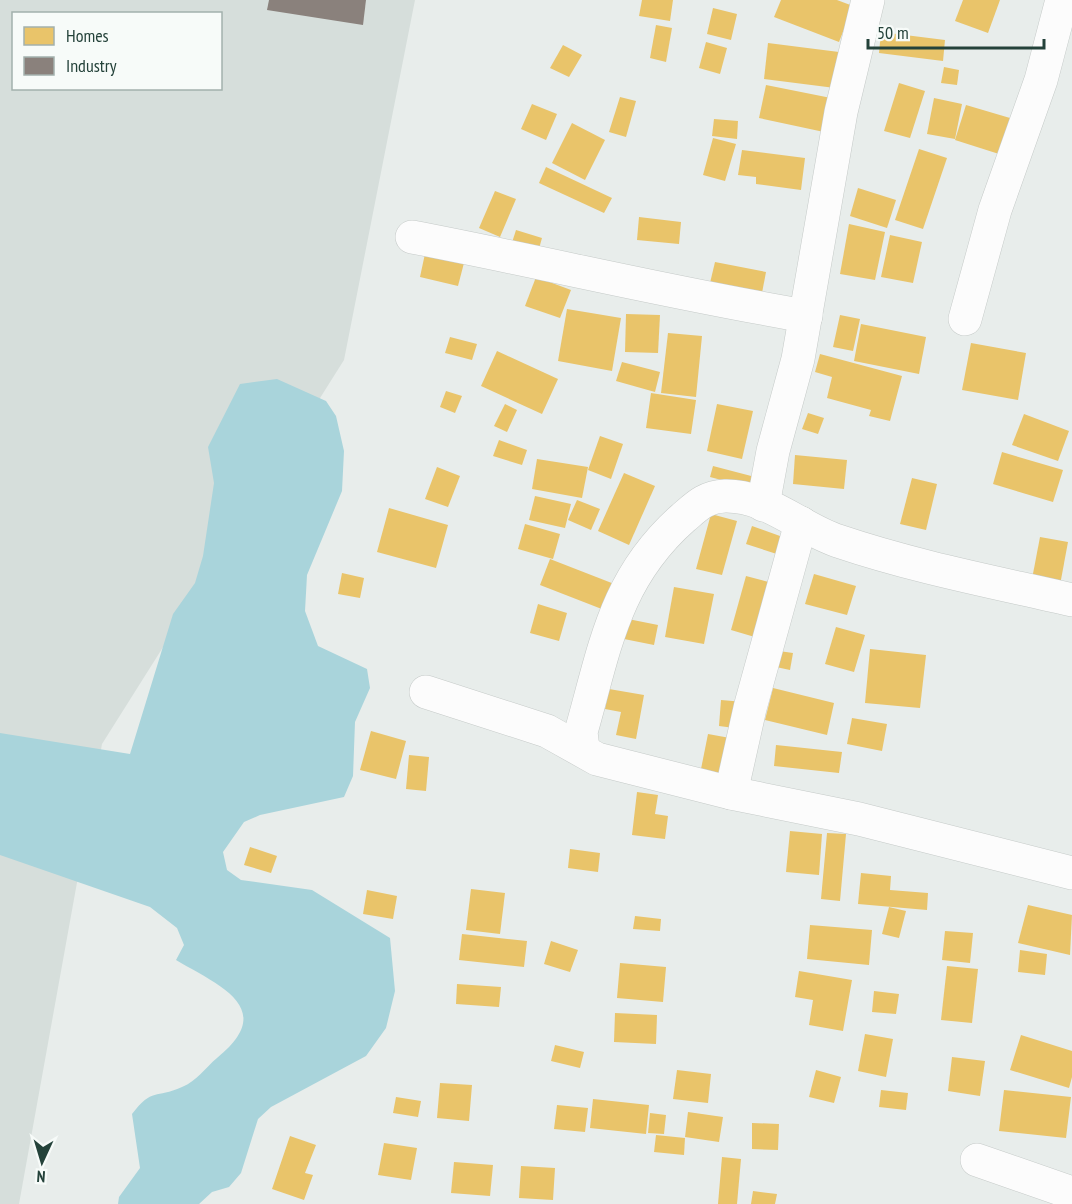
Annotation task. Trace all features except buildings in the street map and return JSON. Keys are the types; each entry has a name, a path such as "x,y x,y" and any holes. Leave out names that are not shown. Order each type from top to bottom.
{"street":[{"path":"763,504 806,316 841,112 868,0"},
{"path":"965,319 995,210 1041,80 1062,0"},
{"path":"412,237 542,261 732,304 806,316"},
{"path":"583,749 581,732 611,626 627,587 641,562 660,538 703,500 727,496 763,504 832,539 897,561 1072,600"},
{"path":"731,793 750,708 801,523"},
{"path":"426,692 547,731 583,749 597,759 731,793 859,819 1072,874"},
{"path":"977,1160 1072,1193"}],"shaded area":[{"path":"0,0 415,0 344,360 102,744 19,1204 0,1204"}],"water":[{"path":"277,379 326,401 336,416 344,451 342,491 307,575 305,611 318,646 367,669 370,688 355,722 353,776 344,797 260,815 244,822 223,852 227,870 241,880 312,890 390,938 395,991 386,1028 366,1056 271,1107 258,1119 241,1173 229,1187 212,1192 199,1204 118,1204 119,1197 140,1168 132,1114 150,1097 182,1087 201,1074 235,1040 243,1025 242,1012 235,1000 224,989 176,960 184,945 177,928 150,907 0,855 0,733 130,754 173,614 195,583 203,556 214,483 208,447 240,384"}]}
